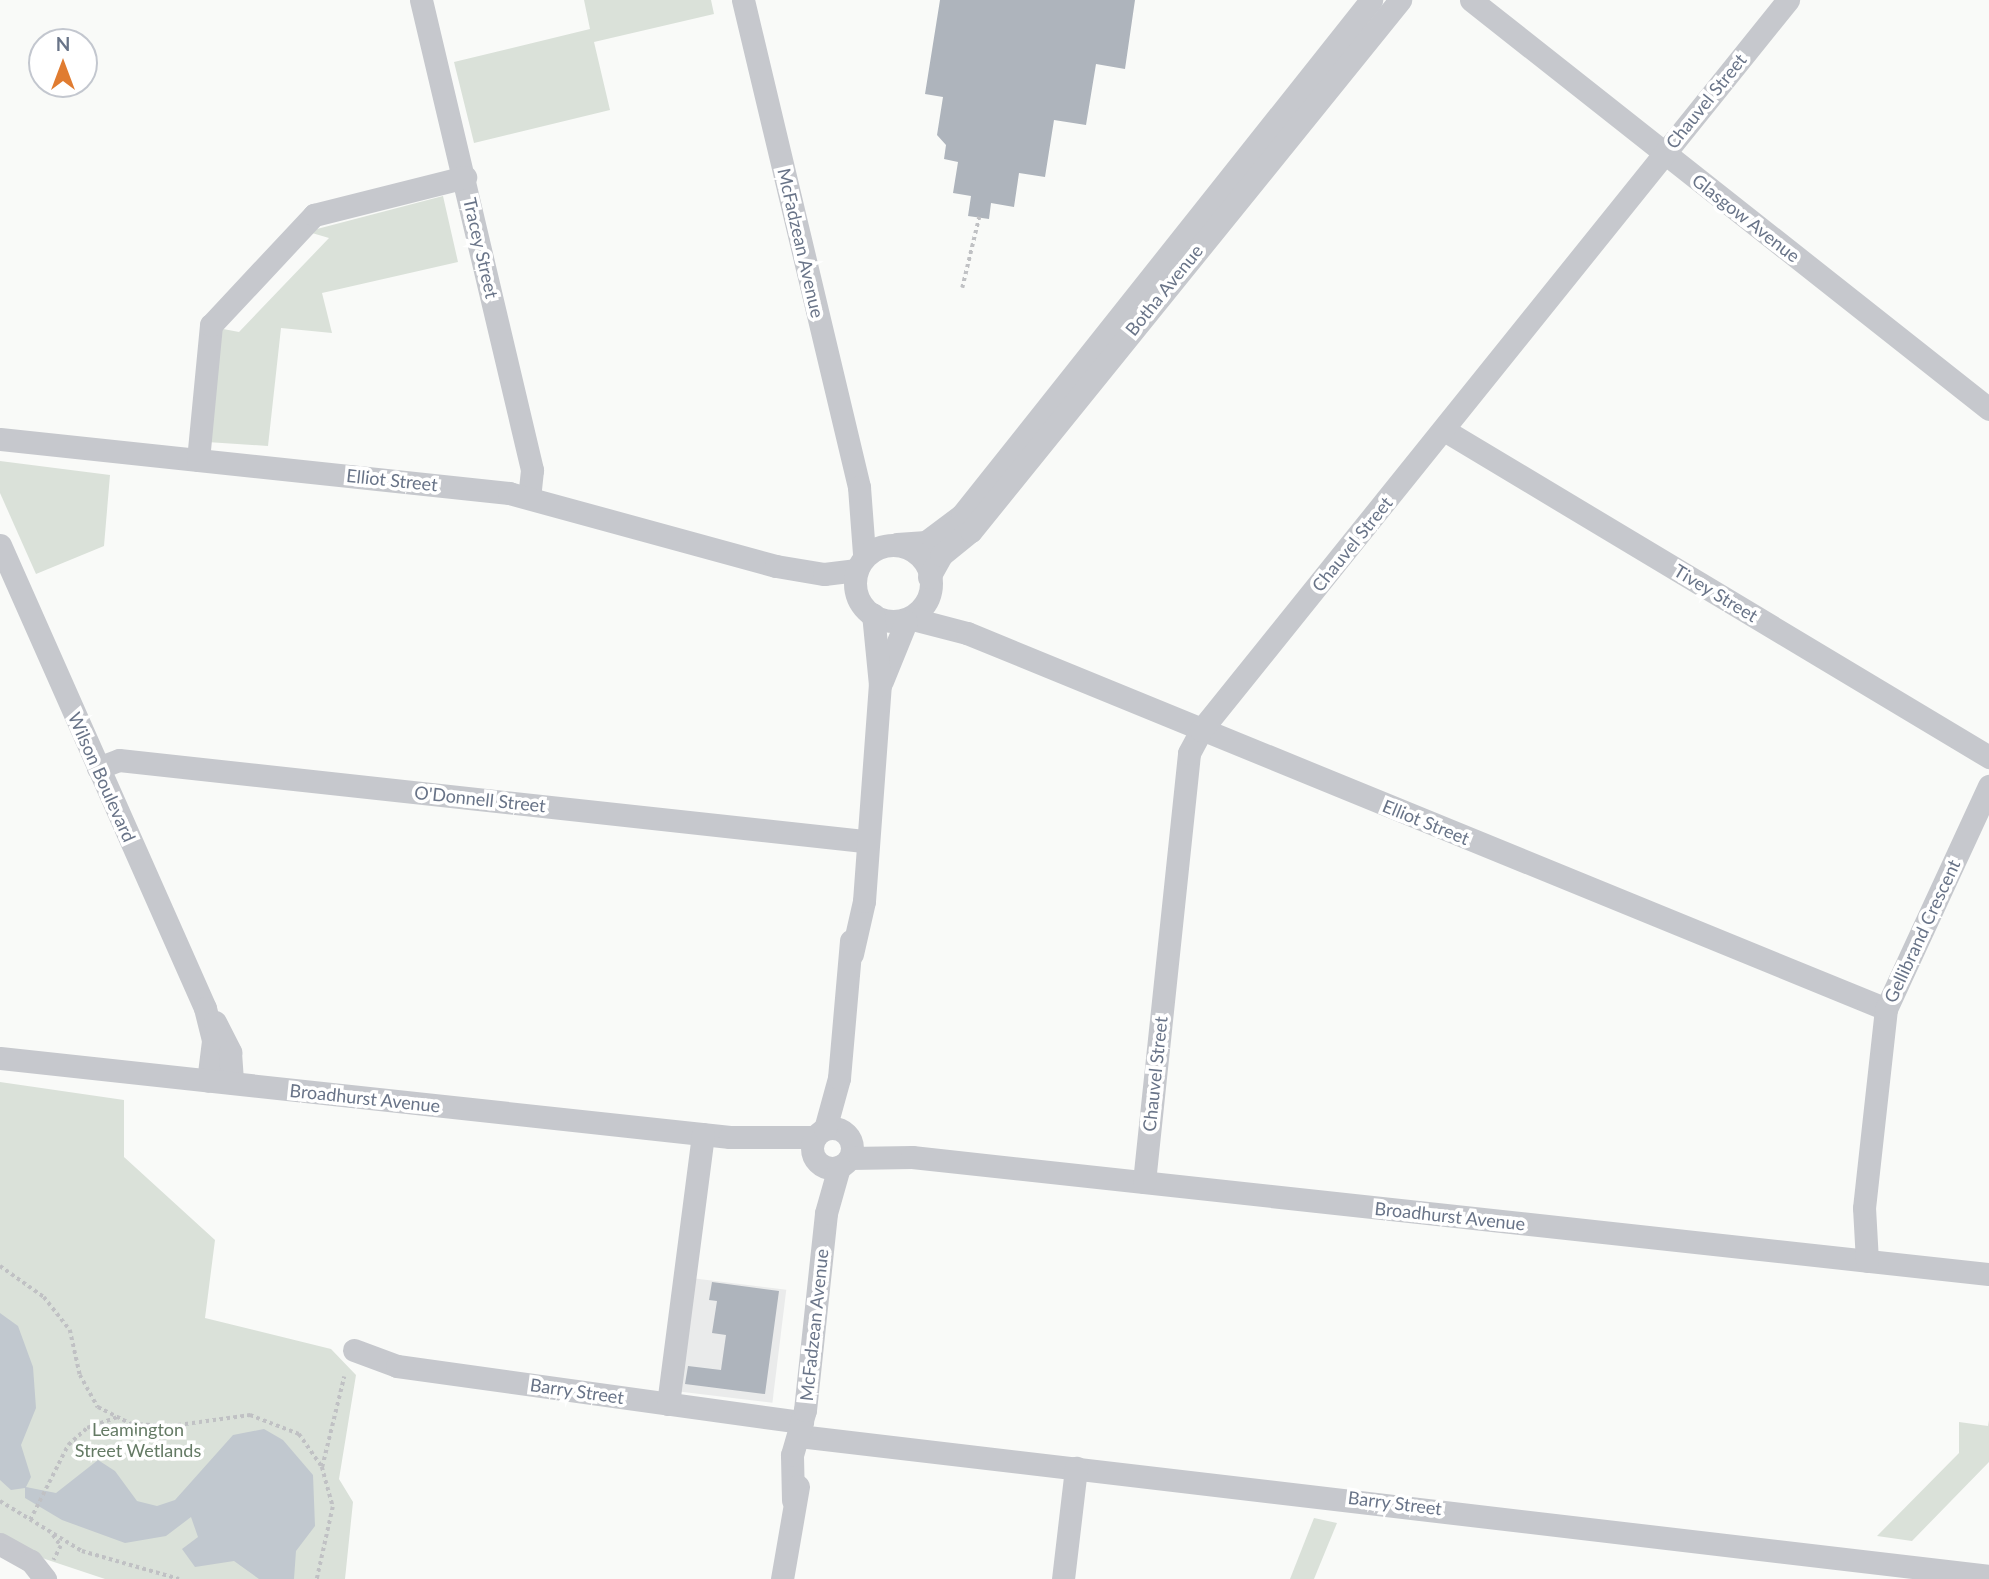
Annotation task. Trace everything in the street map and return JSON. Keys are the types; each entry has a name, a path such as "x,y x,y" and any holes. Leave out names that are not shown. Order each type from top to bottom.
{"street":[{"name":"Tracey Street","path":"421,0 465,177 532,470 529,497"},
{"name":"McFadzean Avenue","path":"743,0 859,487 860,562 880,685 863,846 863,901 852,954 801,1429 804,1458 793,1500 782,1579"},
{"name":"Botha Avenue","path":"1275,138 1371,0"},
{"name":"Botha Avenue","path":"909,621 929,588 941,555 971,531 1044,426 1275,138 1400,0"},
{"name":"Glasgow Avenue","path":"1471,0 1989,409"},
{"name":"Chauvel Street","path":"1144,1182 1189,753 1201,730 1788,0"},
{"path":"198,460 211,325 314,215 465,177"},
{"name":"Botha Avenue","path":"860,562 895,543 926,542 946,530 1044,426"},
{"name":"Tivey Street","path":"1444,430 1989,757"},
{"name":"Elliot Street","path":"0,439 529,497 776,566 824,574 860,562"},
{"name":"McFadzean Avenue","path":"859,487 895,543 929,588"},
{"name":"Wilson Boulevard","path":"0,545 205,1008 230,1052 232,1083"},
{"name":"Elliot Street","path":"776,566 867,606 909,621 967,633 1886,1009"},
{"name":"Elliot Street","path":"929,588 967,633"},
{"name":"McFadzean Avenue","path":"880,685 909,621"},
{"name":"O'Donnell Street","path":"98,768 119,760 863,846"},
{"name":"Gellibrand Crescent","path":"1857,1259 1886,1009 1989,786"},
{"name":"Wilson Boulevard","path":"205,1008 213,1041 208,1081"},
{"name":"Broadhurst Avenue","path":"0,1058 1989,1274"},
{"path":"668,1404 703,1134"},
{"name":"Barry Street","path":"354,1350 397,1366 668,1404 801,1429 1076,1468 1920,1573 1989,1576"},
{"path":"1063,1579 1076,1468"},
{"path":"0,1545 45,1577"}],"path":[{"path":"962,288 979,217"},
{"path":"0,1266 56,1310 70,1330 86,1391 117,1417"},
{"path":"322,1467 344,1377"},
{"path":"30,1520 52,1472 87,1428 117,1417 171,1426 224,1415 264,1418 299,1434 322,1467 333,1507 317,1579"},
{"path":"0,1501 82,1551 179,1579"},
{"path":"45,1577 61,1546 51,1533"}],"shaded area":[{"path":"691,1278 786,1290 772,1403 677,1391"},
{"path":"0,1313 18,1326 33,1367 36,1408 21,1445 31,1477 26,1487 56,1493 98,1460 115,1471 137,1501 157,1506 175,1500 233,1435 264,1429 283,1440 313,1475 315,1526 296,1551 294,1579 259,1579 234,1561 195,1567 182,1549 198,1537 191,1517 166,1536 125,1543 62,1520 25,1498 25,1488 11,1490 0,1480"}],"green space":[{"path":"584,0 711,0 714,14 594,42 610,110 474,143 454,62 590,29"},
{"path":"443,196 458,262 322,293 332,333 281,328 268,446 207,442 218,328 239,332 329,238 312,233 317,229"},
{"path":"0,461 110,475 104,546 36,574 0,493"},
{"name":"Leamington Street Wetlands","path":"0,1082 124,1100 124,1157 215,1240 205,1318 331,1349 356,1375 339,1479 353,1502 345,1579 105,1579 45,1559 0,1533"},
{"path":"1989,1420 1989,1462 1912,1541 1877,1536 1959,1453 1959,1422 1988,1426"},
{"path":"1314,1518 1337,1523 1314,1579 1290,1579"}],"building":[{"path":"940,0 1135,0 1125,69 1096,64 1086,125 1054,120 1045,177 1019,173 1014,207 991,203 989,219 968,216 971,196 953,193 958,162 944,159 946,145 937,135 943,97 925,94"},
{"path":"712,1282 779,1291 765,1394 685,1384 688,1366 721,1370 726,1335 712,1333 717,1301 709,1300"}]}
